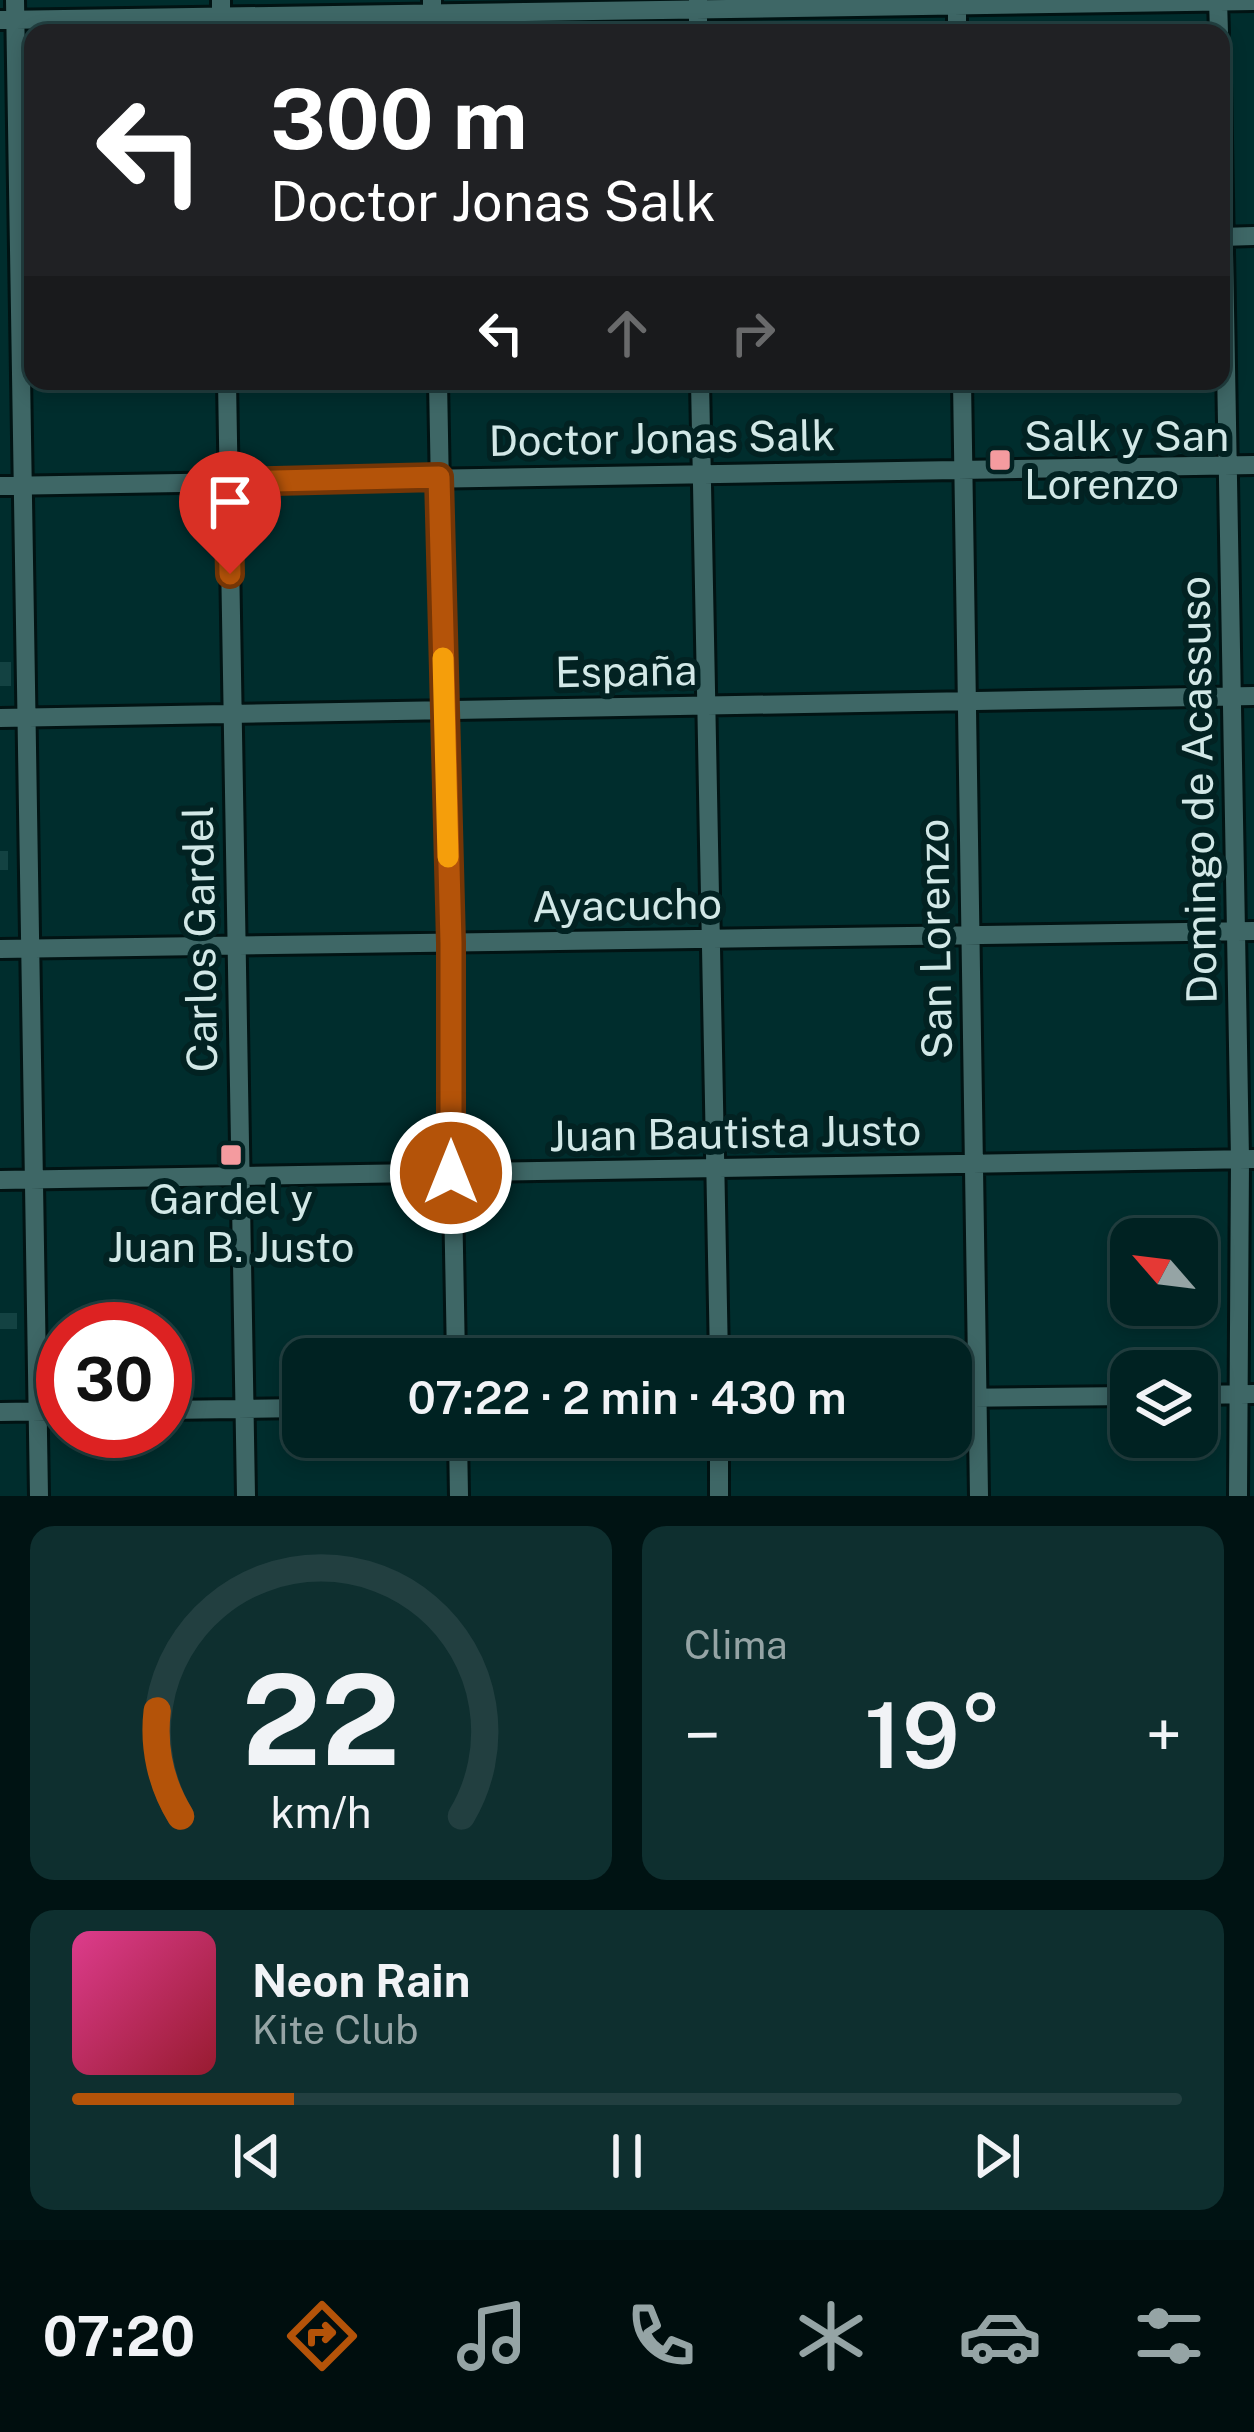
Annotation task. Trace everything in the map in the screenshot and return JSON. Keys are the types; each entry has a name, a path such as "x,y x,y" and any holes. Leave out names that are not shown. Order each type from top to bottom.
{"street":[{"path":"36,1302 10,13 432,16 698,5 1254,1"},
{"name":"Carlos Gardel","path":"227,390 247,1496"},
{"path":"438,390 455,1338"},
{"path":"700,390 718,1338"},
{"name":"San Lorenzo","path":"962,390 979,1496"},
{"name":"Domingo de Acassuso","path":"1228,390 1232,696 1245,932 1245,1394 1238,1496"},
{"name":"Doctor Jonas Salk","path":"0,486 1254,465"},
{"name":"España","path":"0,718 1254,696"},
{"name":"Ayacucho","path":"0,949 1245,932"},
{"name":"Juan Bautista Justo","path":"0,1180 1247,1159"},
{"path":"972,1398 1110,1396"},
{"path":"192,1409 282,1408"},
{"path":"0,1412 36,1412"},
{"path":"39,1458 39,1496"},
{"path":"458,1458 459,1496"},
{"path":"719,1458 719,1496"}],"building":[{"path":"0,662 11,662 11,686 0,686"},
{"path":"0,851 8,851 8,870 0,870"},
{"path":"0,1313 17,1313 17,1329 0,1329"}],"slow traffic":[{"path":"443,658 448,857"}],"place":[{"name":"Salk y San Lorenzo","path":"1000,460"},
{"name":"Gardel y Juan B. Justo","path":"231,1155"}],"route":[{"path":"230,574 228,482 439,477 451,943 451,1173"}]}
